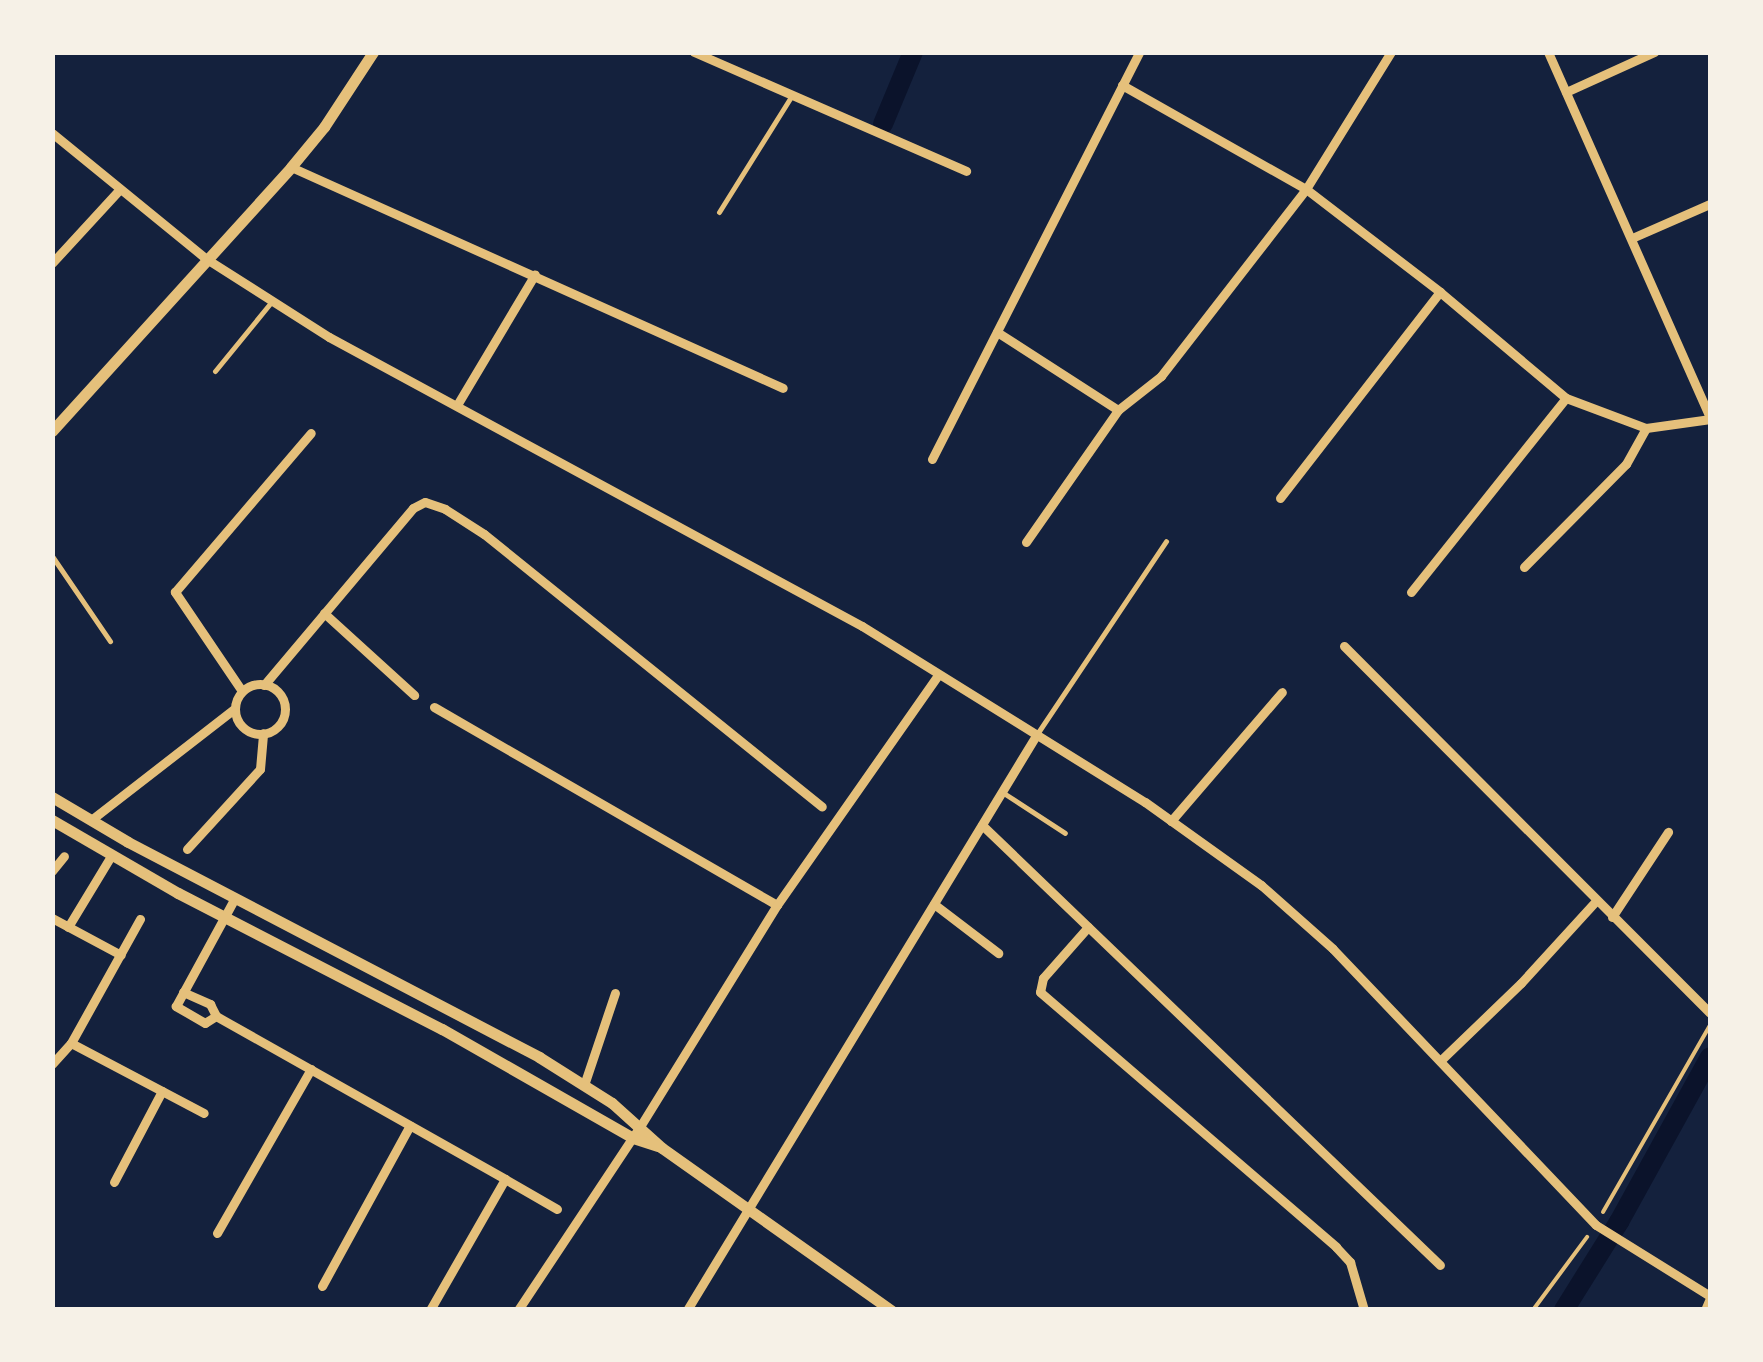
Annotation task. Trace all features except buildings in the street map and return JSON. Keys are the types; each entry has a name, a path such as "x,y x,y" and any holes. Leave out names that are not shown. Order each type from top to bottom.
{"street":[{"path":"52,431 324,127 372,52"},
{"path":"694,52 966,171"},
{"path":"932,459 1139,52"},
{"path":"1026,542 1118,410 1160,376 1306,189 1391,52"},
{"path":"1122,85 1306,189 1440,292 1566,398 1646,428 1710,418 1548,52"},
{"path":"1566,92 1654,52"},
{"path":"52,134 205,258 328,337 862,626 1171,820 1261,885 1333,949 1596,1225 1710,1297 1705,1310"},
{"path":"290,167 783,388"},
{"path":"52,263 120,188"},
{"path":"1632,238 1710,204"},
{"path":"457,405 535,274"},
{"path":"1280,498 1440,292"},
{"path":"997,332 1118,410"},
{"path":"1412,592 1566,398"},
{"path":"1524,567 1626,464 1646,428"},
{"path":"242,691 175,592 311,432"},
{"path":"91,820 233,710 242,691 264,685 412,508 425,502 445,509 484,534 822,807"},
{"path":"324,614 414,695"},
{"path":"1344,646 1710,1014"},
{"path":"518,1310 633,1138 777,906 938,675"},
{"path":"263,733 281,722 286,708 281,694 264,685"},
{"path":"1171,820 1282,692"},
{"path":"434,707 777,906"},
{"path":"233,710 243,726 263,733"},
{"path":"187,850 260,768 263,733"},
{"path":"687,1310 1037,734"},
{"path":"52,798 451,1010 584,1086 641,1125 662,1148 891,1310"},
{"path":"52,820 111,856 442,1029 633,1138 662,1148"},
{"path":"982,825 1440,1265"},
{"path":"1612,917 1668,832"},
{"path":"52,870 64,856"},
{"path":"68,927 111,856"},
{"path":"216,1016 205,1023 179,1012 176,1006 235,898"},
{"path":"1440,1061 1596,901"},
{"path":"934,904 998,953"},
{"path":"52,918 121,955"},
{"path":"52,1064 71,1043 140,919"},
{"path":"1088,927 1043,978 1040,992 1336,1246 1361,1288 1364,1310"},
{"path":"182,992 210,1004 216,1016 558,1209"},
{"path":"584,1086 616,993"},
{"path":"442,1029 451,1010"},
{"path":"71,1043 204,1113"},
{"path":"217,1233 311,1070"},
{"path":"114,1182 162,1090"},
{"path":"322,1286 410,1126"},
{"path":"430,1310 505,1179"}],"lane":[{"path":"720,212 792,96"},
{"path":"215,371 272,301"},
{"path":"1037,734 1166,541"},
{"path":"52,556 110,641"},
{"path":"1002,792 1065,833"}],"path":[{"path":"1534,1310 1596,1225 1710,1025"}],"waterway":[{"path":"883,124 913,52"},
{"path":"1564,1310 1619,1222 1710,1057"}]}
